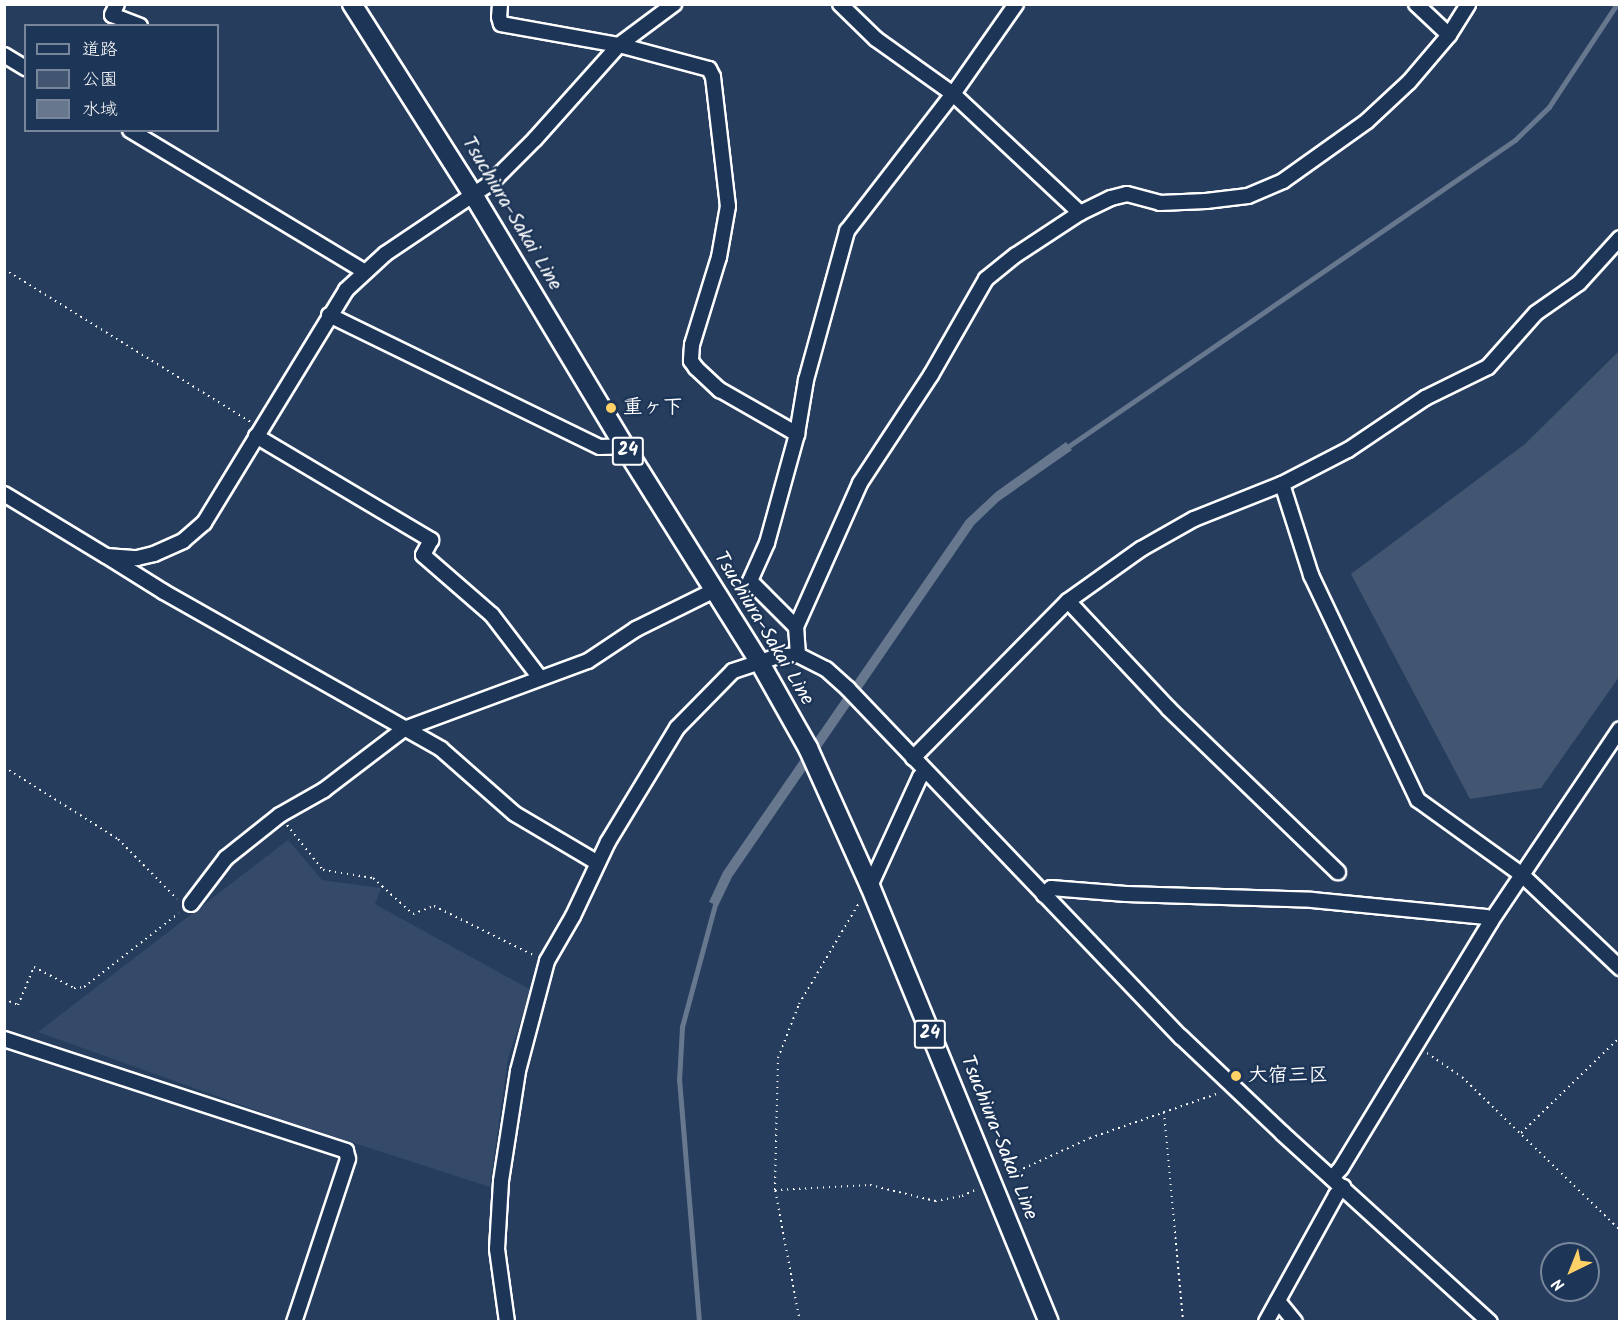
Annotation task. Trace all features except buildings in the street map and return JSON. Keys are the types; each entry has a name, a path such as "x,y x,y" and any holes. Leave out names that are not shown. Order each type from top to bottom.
{"main road":[{"name":"Tsuchiura-Sakai Line","path":"352,4 474,196 624,446 759,661 815,762 870,886 1049,1322"}],"street":[{"path":"117,4 112,15 135,24"},
{"path":"500,4 498,17 501,24 619,45 701,65 709,69 713,77 729,206 719,257 692,345 691,361 720,390 797,434"},
{"path":"646,23 651,4"},
{"path":"106,556 137,558 154,554 183,541 204,523 346,290 384,254 474,196 516,159 619,45 674,4"},
{"path":"840,4 876,39 953,94 1080,213"},
{"path":"796,627 750,581 767,543 797,434 806,380 847,231 953,94 1016,4"},
{"path":"1416,4 1449,35"},
{"path":"798,655 796,627 860,483 931,375 986,279 1016,255 1080,213 1112,198 1127,194 1160,203 1206,201 1248,196 1283,182 1367,121 1409,82 1449,35 1468,4"},
{"path":"4,55 24,67"},
{"path":"132,132 364,271"},
{"path":"913,758 1068,601 1141,549 1194,519 1282,484 1348,450 1425,398 1488,367 1536,313 1579,283 1620,238"},
{"path":"329,315 600,447 624,446"},
{"path":"258,432 431,540 423,555 492,615 540,678"},
{"path":"1282,484 1311,575 1418,800 1521,874 1620,968"},
{"path":"4,494 164,592 441,749 515,814 598,863"},
{"path":"188,906 226,858 280,816 324,790 404,729 588,661 636,629 713,591"},
{"path":"1068,601 1169,709 1338,872"},
{"path":"507,1322 497,1249 501,1180 518,1071 547,961 573,916 598,863 677,728 734,671 759,661 798,655 826,669 1044,896 1230,1084 1490,1322"},
{"path":"1266,1322 1336,1195 1341,1168 1414,1045 1521,874 1620,729"},
{"path":"870,886 920,777 926,771"},
{"path":"1044,896 1051,888 1126,894 1312,900 1486,918 1491,921"},
{"path":"4,1039 346,1152 348,1159 294,1322"},
{"path":"1278,1301 1295,1322"}],"path":[{"path":"4,269 258,432"},
{"path":"4,767 118,839 188,906 157,933 84,987 74,988 34,967 18,1005 4,999"},
{"path":"280,816 323,870 373,878 413,914 434,906 547,961"},
{"path":"800,1322 775,1190 778,1058 799,1004 870,886"},
{"path":"1521,1133 1620,1037"},
{"path":"1414,1045 1462,1077 1620,1230"},
{"path":"775,1190 870,1185 935,1201 962,1196 1090,1138 1224,1092 1230,1084"},
{"path":"1164,1111 1183,1322"}],"shaded area":[{"path":"288,840 322,880 381,888 375,904 531,990 508,1058 490,1187 289,1122 38,1032"}],"green space":[{"path":"1619,351 1619,677 1541,788 1470,799 1351,574 1525,444"}],"water":[{"path":"1066,442 1072,450 999,501 974,525 732,877 718,906 709,902 723,872 966,520 996,492"}],"waterway":[{"path":"1066,448 1515,140 1549,107 1617,4"},
{"path":"699,1322 679,1081 682,1027 716,901"}],"place":[{"name":"重ヶ下","path":"611,408"},
{"name":"大宿三区","path":"1236,1076"}]}
